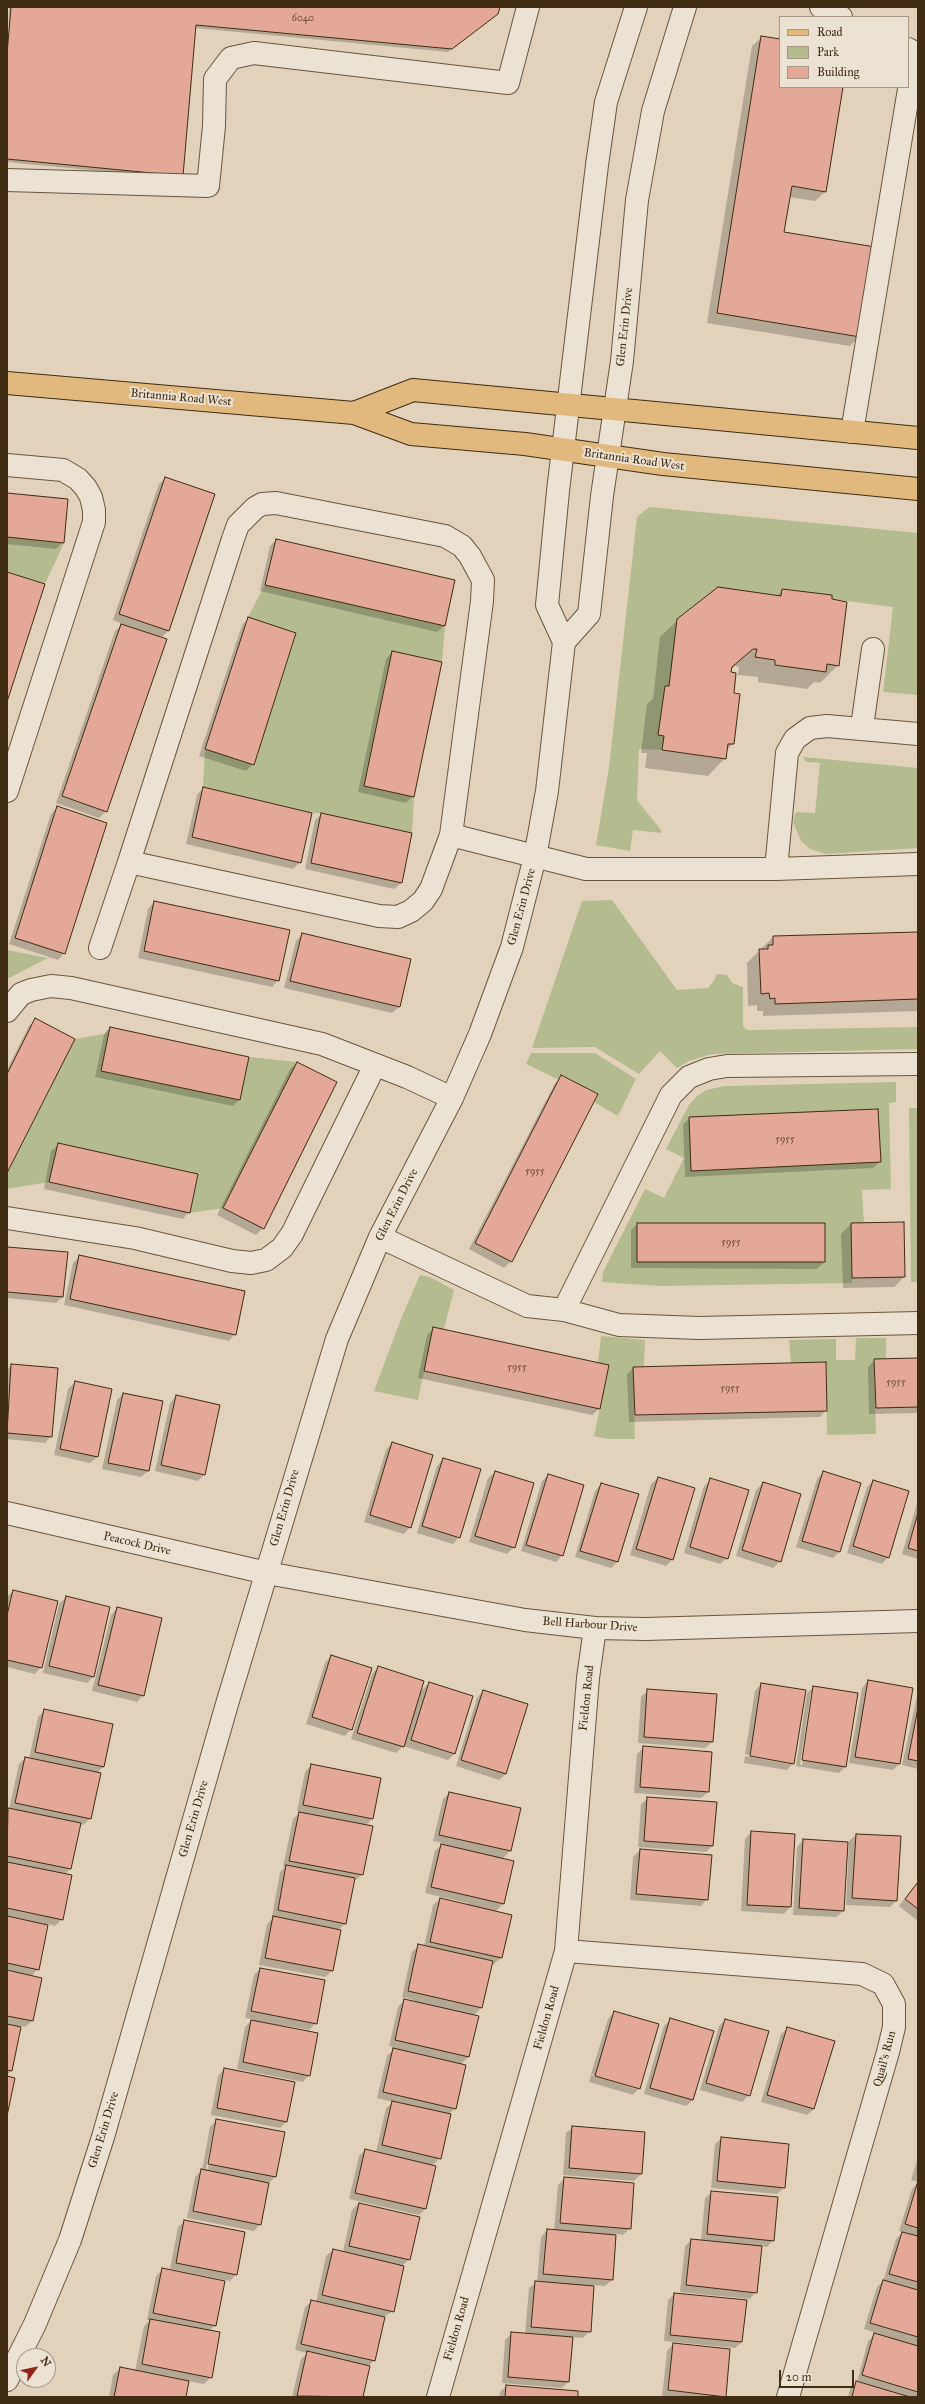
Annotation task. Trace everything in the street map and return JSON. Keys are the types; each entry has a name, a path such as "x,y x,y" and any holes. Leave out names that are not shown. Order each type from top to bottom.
{"main road":[{"name":"Britannia Road West","path":"7,382 354,413 411,434 525,444 607,456 769,475 918,488"},
{"name":"Britannia Road West","path":"354,413 413,390 918,438"}],"street":[{"path":"7,180 208,186 214,126 215,79 231,58 254,54 508,83 528,7"},
{"path":"564,642 547,605 583,270 606,102 636,7"},
{"name":"Glen Erin Drive","path":"7,2380 35,2324 70,2240 103,2137 310,1422 336,1339 380,1237 452,1098 480,1034 512,948 535,857 547,791 564,642 589,614 607,456 622,361 637,200 653,111 685,7"},
{"path":"820,7 839,16"},
{"path":"909,79 914,48"},
{"path":"852,432 908,88"},
{"path":"7,465 62,470 78,479 86,488 91,497 94,510 94,522 7,791"},
{"path":"100,948 233,539 238,525 247,515 262,504 291,505 445,536 462,546 470,556 483,580 482,601 451,835 431,889 423,901 411,911 398,917 379,916 129,862"},
{"path":"862,727 873,649"},
{"path":"776,869 787,753 795,739 810,728 826,726 862,727 918,734"},
{"path":"451,835 586,869 776,869 918,864"},
{"path":"7,1011 21,994 31,990 51,986 71,988 322,1044 452,1098"},
{"path":"564,1310 671,1095 689,1077 709,1069 727,1066 918,1064"},
{"path":"7,1218 136,1238 232,1261 251,1263 266,1260 282,1248 292,1234 375,1065"},
{"path":"380,1237 527,1306 564,1310 620,1324 699,1328 918,1323"},
{"name":"Peacock Drive","path":"7,1513 267,1573"},
{"name":"Bell Harbour Drive","path":"267,1573 525,1620 595,1628 646,1629 918,1621"},
{"name":"Fieldon Road","path":"438,2397 566,1951 588,1678 595,1628"},
{"name":"Quail's Run","path":"566,1951 862,1974 883,1984 894,2004 894,2027 888,2052 788,2397"}],"green space":[{"path":"649,507 918,533 918,695 883,692 893,607 832,599 832,595 783,589 781,596 718,588 669,686 665,686 658,735 664,736 662,750 639,749 637,800 661,830 661,833 633,830 630,851 596,845 609,768 637,517"},
{"path":"7,537 64,543 45,584 7,572"},
{"path":"265,585 445,626 442,662 392,651 364,786 414,797 412,833 321,813 312,813 203,787 205,749 254,765 296,634 248,617"},
{"path":"803,757 918,768 918,848 826,854 810,849 801,841 793,822 797,812 815,813 820,763 806,762"},
{"path":"612,900 677,990 708,988 715,979 716,974 727,975 732,983 743,987 743,1026 747,1030 918,1027 918,1049 712,1054 689,1061 677,1068 660,1051 639,1074 595,1047 532,1048 582,901"},
{"path":"7,950 48,958 7,979"},
{"path":"110,1027 101,1071 240,1100 249,1057 297,1062 223,1208 190,1213 198,1174 58,1144 49,1182 7,1189 7,1173 75,1039 104,1034"},
{"path":"531,1053 595,1053 636,1079 618,1116 594,1102 598,1094 562,1075 559,1080 526,1064"},
{"path":"896,1082 896,1102 889,1103 891,1189 862,1190 864,1223 851,1223 852,1283 660,1286 602,1282 603,1272 645,1189 664,1198 684,1158 666,1149 689,1105 696,1097 706,1090 725,1086"},
{"path":"917,1085 918,1282 911,1282 909,1108 917,1108"},
{"path":"420,1275 430,1277 454,1290 444,1329 433,1328 418,1400 374,1391 401,1319"},
{"path":"601,1336 645,1340 644,1366 633,1367 635,1439 608,1439 594,1436 609,1366 598,1363"},
{"path":"856,1338 886,1338 886,1359 874,1360 876,1434 827,1435 826,1362 791,1363 789,1340 836,1339 836,1360 855,1360"}],"building":[{"path":"11,7 500,7 498,14 452,49 196,25 183,176 7,159 7,54"},
{"path":"761,36 779,39 779,88 843,88 826,192 792,186 784,232 875,247 860,337 717,313"},
{"path":"165,477 215,494 169,631 119,614"},
{"path":"7,493 68,499 64,543 7,537"},
{"path":"276,539 455,580 445,626 265,585"},
{"path":"7,572 45,584 7,702"},
{"path":"718,587 781,596 782,589 832,595 832,599 847,602 839,666 827,664 826,672 775,665 775,660 755,657 757,649 753,649 732,667 731,672 736,673 734,693 740,694 734,744 728,744 726,759 662,750 664,736 658,735 665,686 669,686 677,619"},
{"path":"248,617 296,633 254,765 205,749"},
{"path":"121,624 167,639 107,812 62,796"},
{"path":"392,651 442,662 414,797 364,786"},
{"path":"203,787 312,813 301,863 192,837"},
{"path":"57,806 107,823 65,954 15,938"},
{"path":"321,813 412,833 402,883 311,863"},
{"path":"154,901 290,930 279,981 144,951"},
{"path":"918,932 918,999 775,1004 775,998 770,999 769,993 761,994 759,949 768,949 768,945 773,945 773,936"},
{"path":"302,933 411,959 400,1007 290,981"},
{"path":"35,1018 75,1039 7,1173 7,1074"},
{"path":"110,1027 249,1057 240,1100 101,1071"},
{"path":"297,1062 337,1082 264,1229 223,1208"},
{"path":"561,1075 598,1094 512,1262 475,1243"},
{"path":"878,1109 881,1162 691,1171 689,1117"},
{"path":"58,1143 198,1174 190,1213 49,1182"},
{"path":"904,1222 905,1277 852,1278 851,1223"},
{"path":"637,1223 825,1223 825,1262 637,1262"},
{"path":"7,1247 68,1252 63,1297 7,1292"},
{"path":"79,1255 245,1291 236,1335 70,1299"},
{"path":"433,1327 609,1365 600,1409 424,1371"},
{"path":"918,1358 918,1407 876,1408 874,1359"},
{"path":"826,1362 827,1411 635,1415 633,1367"},
{"path":"11,1364 58,1368 52,1437 7,1433"},
{"path":"75,1381 112,1389 98,1457 60,1449"},
{"path":"123,1393 163,1401 149,1471 108,1463"},
{"path":"176,1395 220,1405 205,1475 161,1465"},
{"path":"392,1442 433,1455 411,1528 370,1515"},
{"path":"443,1458 481,1469 460,1538 422,1526"},
{"path":"495,1471 534,1483 515,1548 475,1536"},
{"path":"823,1471 861,1483 840,1552 802,1541"},
{"path":"548,1474 584,1485 563,1556 526,1545"},
{"path":"658,1477 695,1488 673,1560 636,1549"},
{"path":"710,1478 749,1490 728,1559 690,1547"},
{"path":"873,1480 909,1491 889,1558 853,1546"},
{"path":"763,1482 801,1494 781,1562 742,1550"},
{"path":"601,1483 639,1494 618,1562 580,1551"},
{"path":"918,1513 918,1551 908,1548"},
{"path":"13,1590 58,1601 42,1668 7,1660 7,1615"},
{"path":"66,1596 110,1607 94,1677 49,1666"},
{"path":"117,1607 162,1618 144,1696 98,1685"},
{"path":"331,1655 372,1668 352,1730 312,1717"},
{"path":"378,1666 424,1681 404,1747 357,1733"},
{"path":"868,1680 913,1688 900,1764 855,1757"},
{"path":"429,1682 473,1696 455,1754 411,1740"},
{"path":"761,1683 806,1690 794,1764 750,1756"},
{"path":"813,1686 858,1693 846,1767 802,1760"},
{"path":"647,1689 717,1694 713,1742 644,1737"},
{"path":"483,1690 528,1704 506,1774 461,1760"},
{"path":"918,1708 918,1761 908,1759"},
{"path":"44,1709 113,1724 104,1767 35,1752"},
{"path":"643,1746 712,1752 709,1792 640,1787"},
{"path":"25,1757 101,1773 91,1819 15,1803"},
{"path":"311,1764 381,1778 373,1819 303,1805"},
{"path":"449,1792 521,1808 511,1851 439,1835"},
{"path":"647,1797 717,1802 713,1846 644,1841"},
{"path":"8,1808 81,1823 71,1869 7,1856"},
{"path":"299,1812 373,1826 363,1875 289,1861"},
{"path":"751,1831 795,1834 791,1907 747,1905"},
{"path":"856,1834 901,1836 897,1901 852,1898"},
{"path":"803,1839 848,1842 844,1911 799,1908"},
{"path":"441,1844 514,1861 504,1904 431,1887"},
{"path":"640,1849 712,1855 708,1900 636,1894"},
{"path":"7,1862 72,1875 63,1920 7,1908"},
{"path":"286,1865 355,1878 346,1924 278,1910"},
{"path":"918,1882 918,1909 905,1899"},
{"path":"440,1898 512,1915 502,1958 430,1942"},
{"path":"7,1916 48,1925 39,1970 7,1963"},
{"path":"273,1916 341,1930 333,1971 265,1958"},
{"path":"418,1944 493,1961 482,2008 408,1991"},
{"path":"260,1968 325,1980 317,2024 251,2011"},
{"path":"7,1970 42,1978 33,2021 7,2016"},
{"path":"404,1999 479,2016 469,2057 395,2040"},
{"path":"614,2011 659,2024 640,2089 595,2076"},
{"path":"670,2018 714,2031 693,2100 650,2088"},
{"path":"725,2019 769,2031 750,2096 706,2083"},
{"path":"251,2020 318,2033 310,2076 243,2062"},
{"path":"7,2024 21,2027 12,2071 7,2070"},
{"path":"787,2027 835,2041 814,2109 767,2095"},
{"path":"393,2048 466,2065 456,2109 383,2092"},
{"path":"224,2068 295,2082 287,2122 217,2108"},
{"path":"7,2076 15,2078 7,2116"},
{"path":"392,2101 451,2114 441,2159 382,2145"},
{"path":"216,2119 285,2132 276,2177 208,2164"},
{"path":"572,2126 645,2132 642,2174 569,2168"},
{"path":"721,2137 789,2144 785,2188 717,2181"},
{"path":"365,2149 436,2166 426,2209 355,2193"},
{"path":"201,2169 269,2183 261,2225 193,2211"},
{"path":"564,2177 634,2183 631,2229 560,2223"},
{"path":"918,2181 918,2228 905,2224"},
{"path":"711,2191 778,2197 774,2241 707,2234"},
{"path":"359,2203 420,2217 410,2260 349,2246"},
{"path":"184,2220 245,2232 237,2275 176,2263"},
{"path":"547,2229 616,2235 613,2280 543,2274"},
{"path":"902,2232 918,2236 918,2282 889,2274"},
{"path":"691,2239 762,2246 757,2293 686,2285"},
{"path":"333,2249 404,2266 394,2312 322,2295"},
{"path":"162,2268 225,2281 216,2326 153,2313"},
{"path":"883,2280 918,2290 918,2337 870,2323"},
{"path":"535,2281 594,2286 591,2332 531,2327"},
{"path":"674,2293 747,2300 742,2342 670,2335"},
{"path":"311,2300 385,2317 375,2361 301,2344"},
{"path":"150,2319 220,2332 212,2378 142,2364"},
{"path":"511,2332 573,2337 569,2382 508,2377"},
{"path":"874,2333 918,2346 918,2392 862,2375"},
{"path":"673,2343 730,2349 726,2397 668,2390"},
{"path":"307,2351 370,2366 363,2397 297,2396"},
{"path":"120,2367 189,2381 186,2397 114,2397"},
{"path":"856,2381 910,2397 852,2397"},
{"path":"506,2385 578,2391 578,2397 505,2397"}]}
